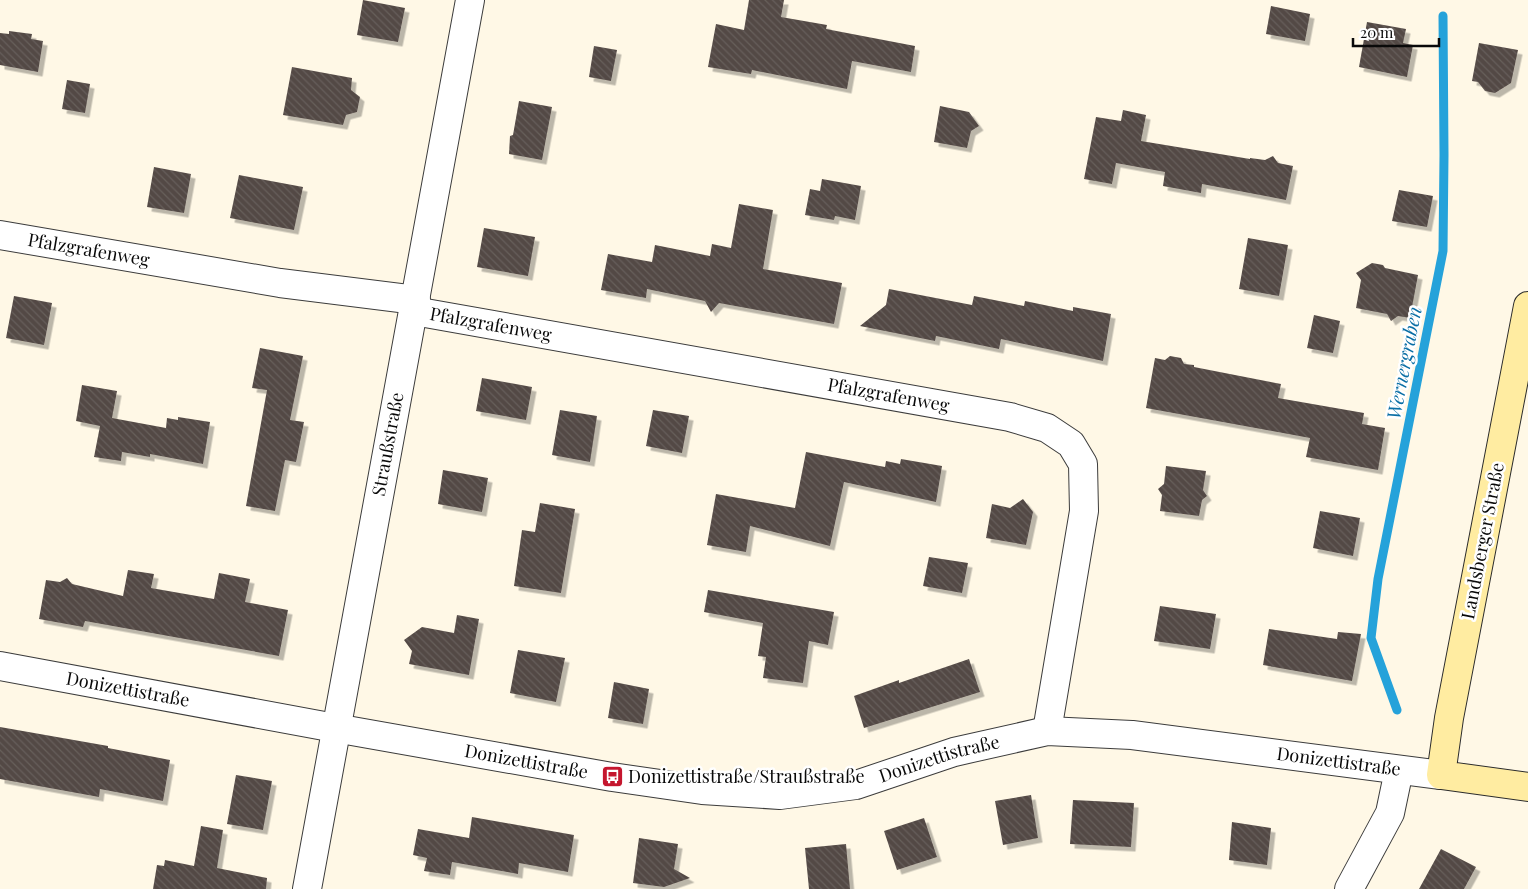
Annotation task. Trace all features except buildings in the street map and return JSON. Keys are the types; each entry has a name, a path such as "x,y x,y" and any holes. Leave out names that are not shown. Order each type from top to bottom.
{"street":[{"name":"Straußstraße","path":"307,889 470,0"},
{"name":"Pfalzgrafenweg","path":"0,235 415,306 1010,417 1047,428 1071,444 1083,464 1084,512 1048,731"},
{"name":"Landsberger Straße","path":"1441,775 1449,718 1528,306"},
{"name":"Donizettistraße","path":"0,666 612,777 702,790 780,795 856,785 954,752 1048,731 1132,735 1528,787"},
{"path":"1348,889 1390,814 1399,770"}],"waterway":[{"name":"Wernergraben","path":"1397,710 1371,638 1378,579 1443,251 1443,16"}],"place":[{"name":"Donizettistraße/Straußstraße","path":"612,777"}]}
